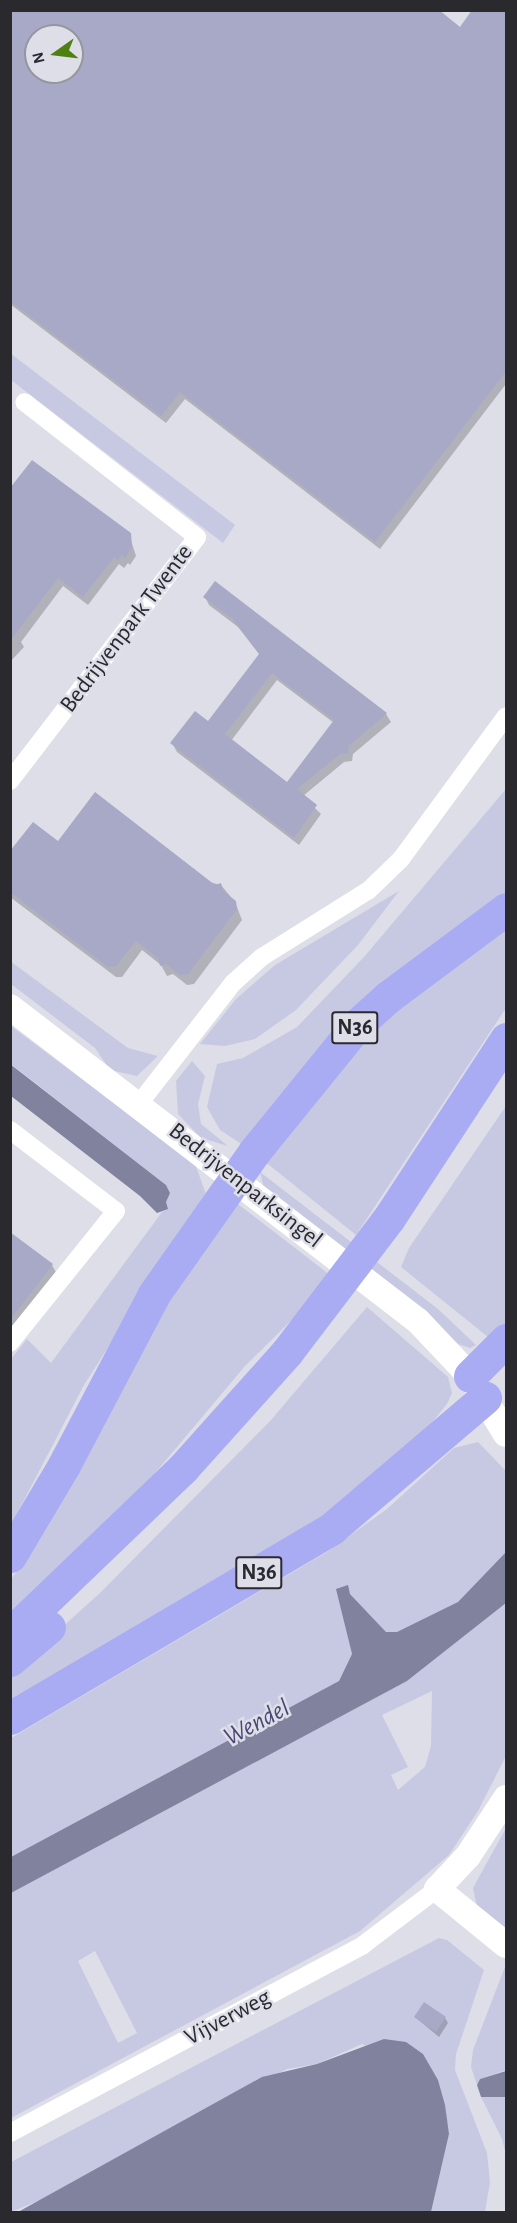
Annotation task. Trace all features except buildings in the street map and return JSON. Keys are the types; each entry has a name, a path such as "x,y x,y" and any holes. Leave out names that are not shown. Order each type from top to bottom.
{"highway":[{"name":"N36","path":"10,1556 64,1465 154,1294 235,1179 358,1024 388,997 507,909"},
{"path":"398,1225 507,1039"},
{"path":"10,1660 163,1521 332,1312 507,1080"},
{"path":"10,1634 183,1468 332,1312"},
{"name":"N36","path":"10,1718 332,1528 478,1387 507,1340"}],"main road":[{"name":"Bedrijvenparksingel","path":"10,1007 418,1321 478,1387"},
{"path":"478,1387 507,1434"},
{"name":"Vijverweg","path":"437,1889 468,1856 507,1798"},
{"path":"437,1889 507,1945"}],"street":[{"name":"Bedrijvenpark Twente","path":"10,781 197,537 24,402"},
{"path":"138,1105 233,983 262,957 369,890 401,859 507,716"},
{"path":"10,1130 116,1211 10,1343"},
{"name":"Vijverweg","path":"10,2133 363,1945 437,1889"}],"shaded area":[{"path":"10,353 235,525 223,543 11,380"},
{"path":"506,789 506,901 243,1145 220,1130 207,1107 217,1064 243,1058 297,1027 364,957"},
{"path":"399,891 358,945 296,1010 255,1039 225,1046 200,1044 236,999 275,965"},
{"path":"506,918 506,1008 356,1235 263,1160 340,1055"},
{"path":"10,961 128,1048 158,1056 137,1076 110,1070 95,1048 11,984"},
{"path":"11,1026 195,1164 206,1194 84,1385 11,1525 11,1359 27,1339 51,1363 162,1212 168,1209 165,1202 170,1193 166,1185 11,1064"},
{"path":"192,1061 205,1076 198,1104 201,1124 228,1146 201,1138 178,1114 176,1081"},
{"path":"10,1064 166,1185 170,1193 166,1202 168,1209 157,1213 140,1196 11,1096"},
{"path":"506,1106 506,1328 488,1337 401,1267 409,1248"},
{"path":"260,1172 438,1309 476,1345 470,1348 458,1344 411,1300 264,1188"},
{"path":"238,1204 330,1275 309,1303 245,1366 135,1497 11,1614 10,1581 50,1521 166,1301 225,1211"},
{"path":"367,1307 448,1377 452,1393 447,1404 416,1442 367,1488 11,1710 11,1673 100,1593 271,1420"},
{"path":"478,1442 506,1471 506,1552 458,1602 423,1622 397,1632 386,1632 350,1594 337,1590 352,1654 339,1681 11,1857 11,1738 327,1552 387,1509 454,1448"},
{"path":"506,1552 506,1603 407,1681 11,1893 11,1857 339,1681 352,1654 336,1589 348,1585 350,1594 386,1632 397,1632 458,1602"},
{"path":"506,1603 506,1756 478,1811 449,1855 360,1931 11,2118 11,1893 407,1681","holes":["432,1691 431,1746 425,1767 398,1790 391,1775 408,1767 382,1715","95,1951 137,2033 118,2043 78,1961"]},
{"path":"506,1828 506,1928 501,1935 477,1907 473,1888"},
{"path":"439,1938 447,1940 484,1970 456,2054 455,2070 487,2153 490,2182 485,2212 431,2212 449,2134 438,2080 362,2044 317,2064 287,2069 55,2194 11,2212 11,2162"},
{"path":"506,1964 506,2070 480,2079 477,2085 471,2067 473,2050"},
{"path":"384,2039 406,2042 423,2054 438,2080 445,2105 449,2134 431,2212 18,2212 262,2077 317,2064"},
{"path":"506,2071 506,2097 481,2097 477,2085 480,2079"},
{"path":"481,2097 506,2097 506,2155 502,2139"}],"water label":[{"name":"Wendel","path":"257,1723"}]}
